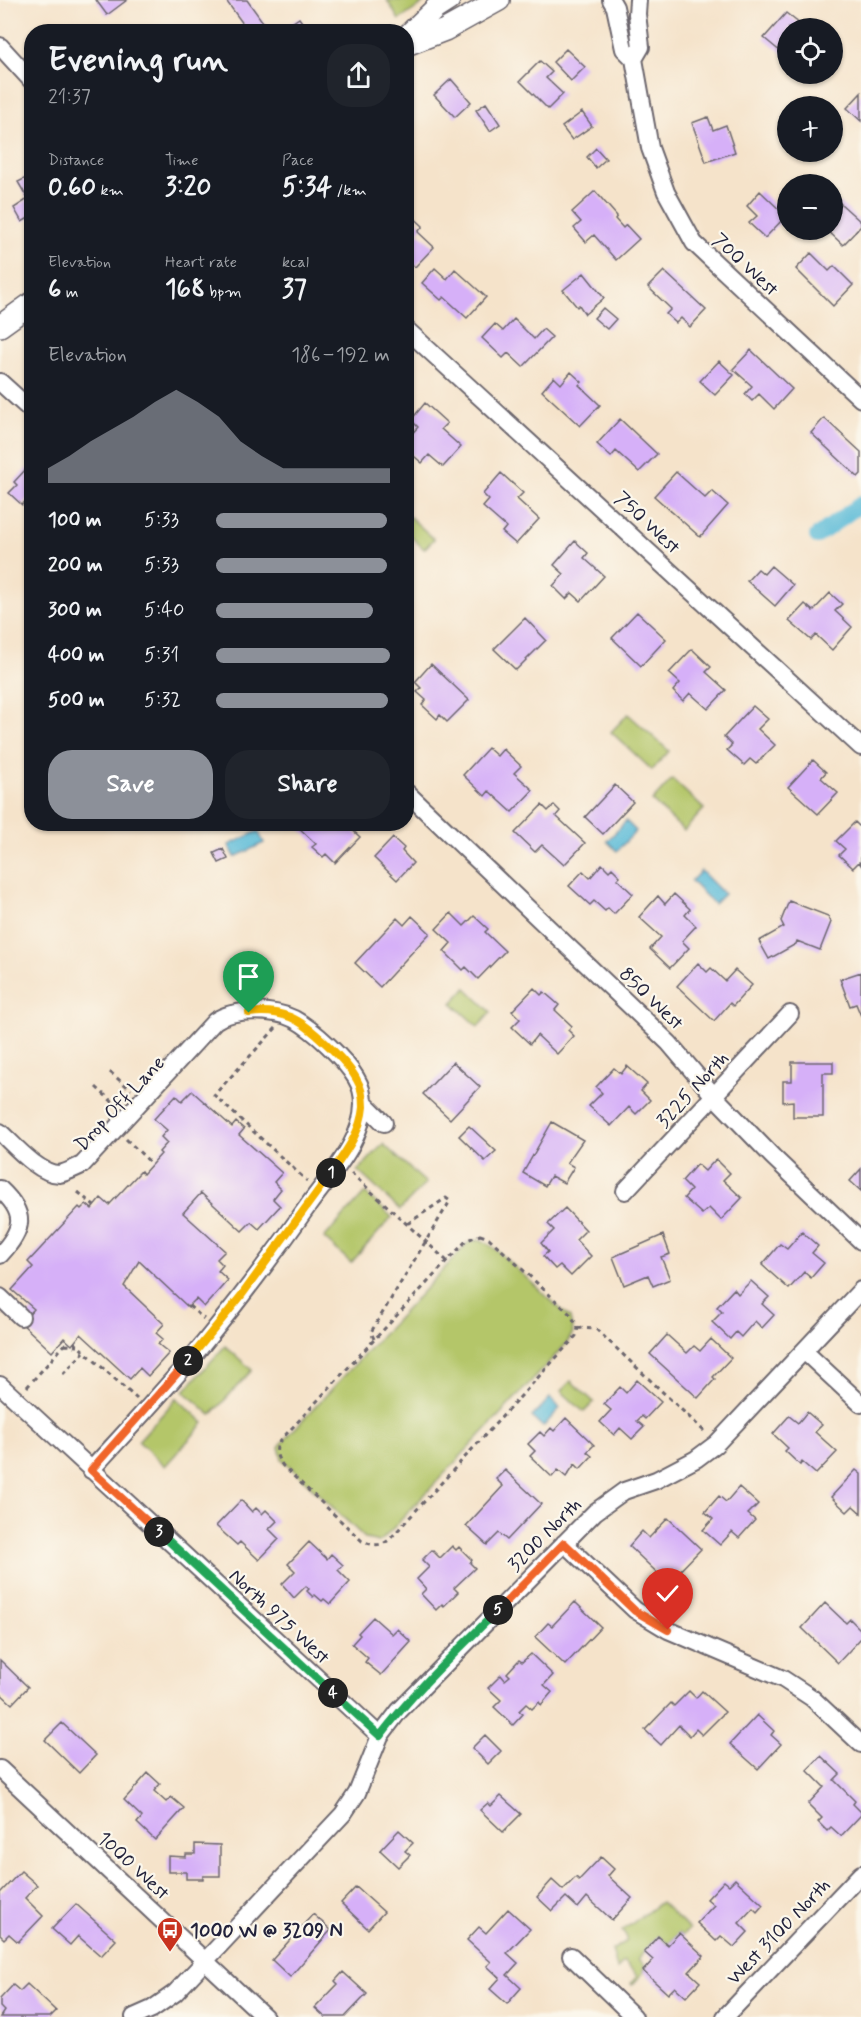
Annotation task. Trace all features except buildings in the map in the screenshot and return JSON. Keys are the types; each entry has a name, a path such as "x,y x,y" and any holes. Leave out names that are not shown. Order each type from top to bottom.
{"main road":[{"path":"414,29 435,9 449,0"},
{"path":"414,42 445,30 499,0"},
{"path":"0,326 24,309"}],"street":[{"path":"611,0 615,7 624,49 634,59 641,47 637,14 638,0"},
{"path":"0,46 24,72"},
{"name":"700 West","path":"634,59 650,148 666,192 694,243 861,399"},
{"name":"750 West","path":"414,336 861,747"},
{"path":"0,382 24,404"},
{"name":"850 West","path":"414,800 669,1043 714,1096 773,1157 861,1241"},
{"path":"0,1132 32,1162 45,1170 58,1174 82,1165 215,1021 233,1012 274,1013 290,1017 302,1024 345,1064 357,1079 362,1092 361,1120 349,1148 290,1232 212,1333 91,1470"},
{"name":"3225 North","path":"625,1191 790,1014"},
{"path":"363,1102 384,1123"},
{"path":"0,1190 14,1202 19,1224 16,1235 0,1255"},
{"name":"3200 North","path":"134,2017 152,2009 175,1993 343,1814 357,1793 380,1736 399,1711 595,1512 624,1491 656,1480 696,1459 716,1444 861,1290"},
{"path":"0,1297 21,1317"},
{"path":"804,1351 861,1404"},
{"name":"North 975 West","path":"0,1385 380,1736"},
{"path":"564,1543 635,1611 668,1630 783,1679 812,1698 861,1744"},
{"name":"1000 West","path":"0,1769 265,2017"},
{"name":"West 3100 North","path":"725,2017 861,1874"},
{"path":"571,1956 634,2017"}],"path":[{"path":"279,1025 214,1095 242,1124 311,1184"},
{"path":"110,1072 131,1090"},
{"path":"96,1087 116,1105"},
{"path":"126,1139 152,1164"},
{"path":"345,1167 447,1261"},
{"path":"78,1192 94,1206"},
{"path":"374,1339 371,1332 450,1201 446,1198 407,1224"},
{"path":"480,1235 485,1236 571,1315 578,1328 576,1336 556,1360 389,1540 377,1545 363,1541 277,1458 276,1450 281,1438 467,1240 480,1235"},
{"path":"189,1306 206,1322"},
{"path":"578,1328 596,1329 706,1434"},
{"path":"74,1341 138,1401"},
{"path":"27,1387 67,1343 79,1346"},
{"path":"63,1374 85,1351"}],"green space":[{"path":"387,0 428,0 399,20"},
{"path":"414,521 434,539 424,549 414,540"},
{"path":"628,714 669,751 652,770 611,732"},
{"path":"672,779 704,809 684,831 652,801"},
{"path":"466,988 491,1012 478,1027 452,1003"},
{"path":"383,1144 426,1183 400,1210 358,1171"},
{"path":"365,1193 392,1217 351,1263 324,1238"},
{"path":"482,1240 494,1248 570,1318 573,1333 567,1343 383,1539 379,1542 366,1539 282,1459 279,1447 467,1244 471,1241"},
{"path":"225,1346 252,1370 211,1415 184,1391"},
{"path":"571,1381 594,1402 584,1412 561,1391"},
{"path":"177,1398 204,1423 165,1466 138,1441"},
{"path":"661,1902 689,1929 682,1936 679,1933 668,1945 658,1936 638,1959 646,1967 632,1985 631,1983 637,1976 624,1962 617,1969 612,1950 627,1941 622,1931"}],"water":[{"path":"626,821 636,831 617,851 607,841"},
{"path":"258,831 264,843 235,857 229,845"},
{"path":"701,871 724,894 714,904 691,881"},
{"path":"550,1398 560,1408 543,1427 532,1417"}],"waterway":[{"path":"817,536 861,504"}],"place":[{"name":"1000 W @ 3209 N","path":"170,1953"}],"route":[{"path":"249,1013 274,1013 290,1017 316,1035 357,1079 362,1092 361,1120 349,1148 290,1232 241,1296 212,1333 91,1470 380,1736 418,1690 564,1543 635,1611 668,1630"}]}
